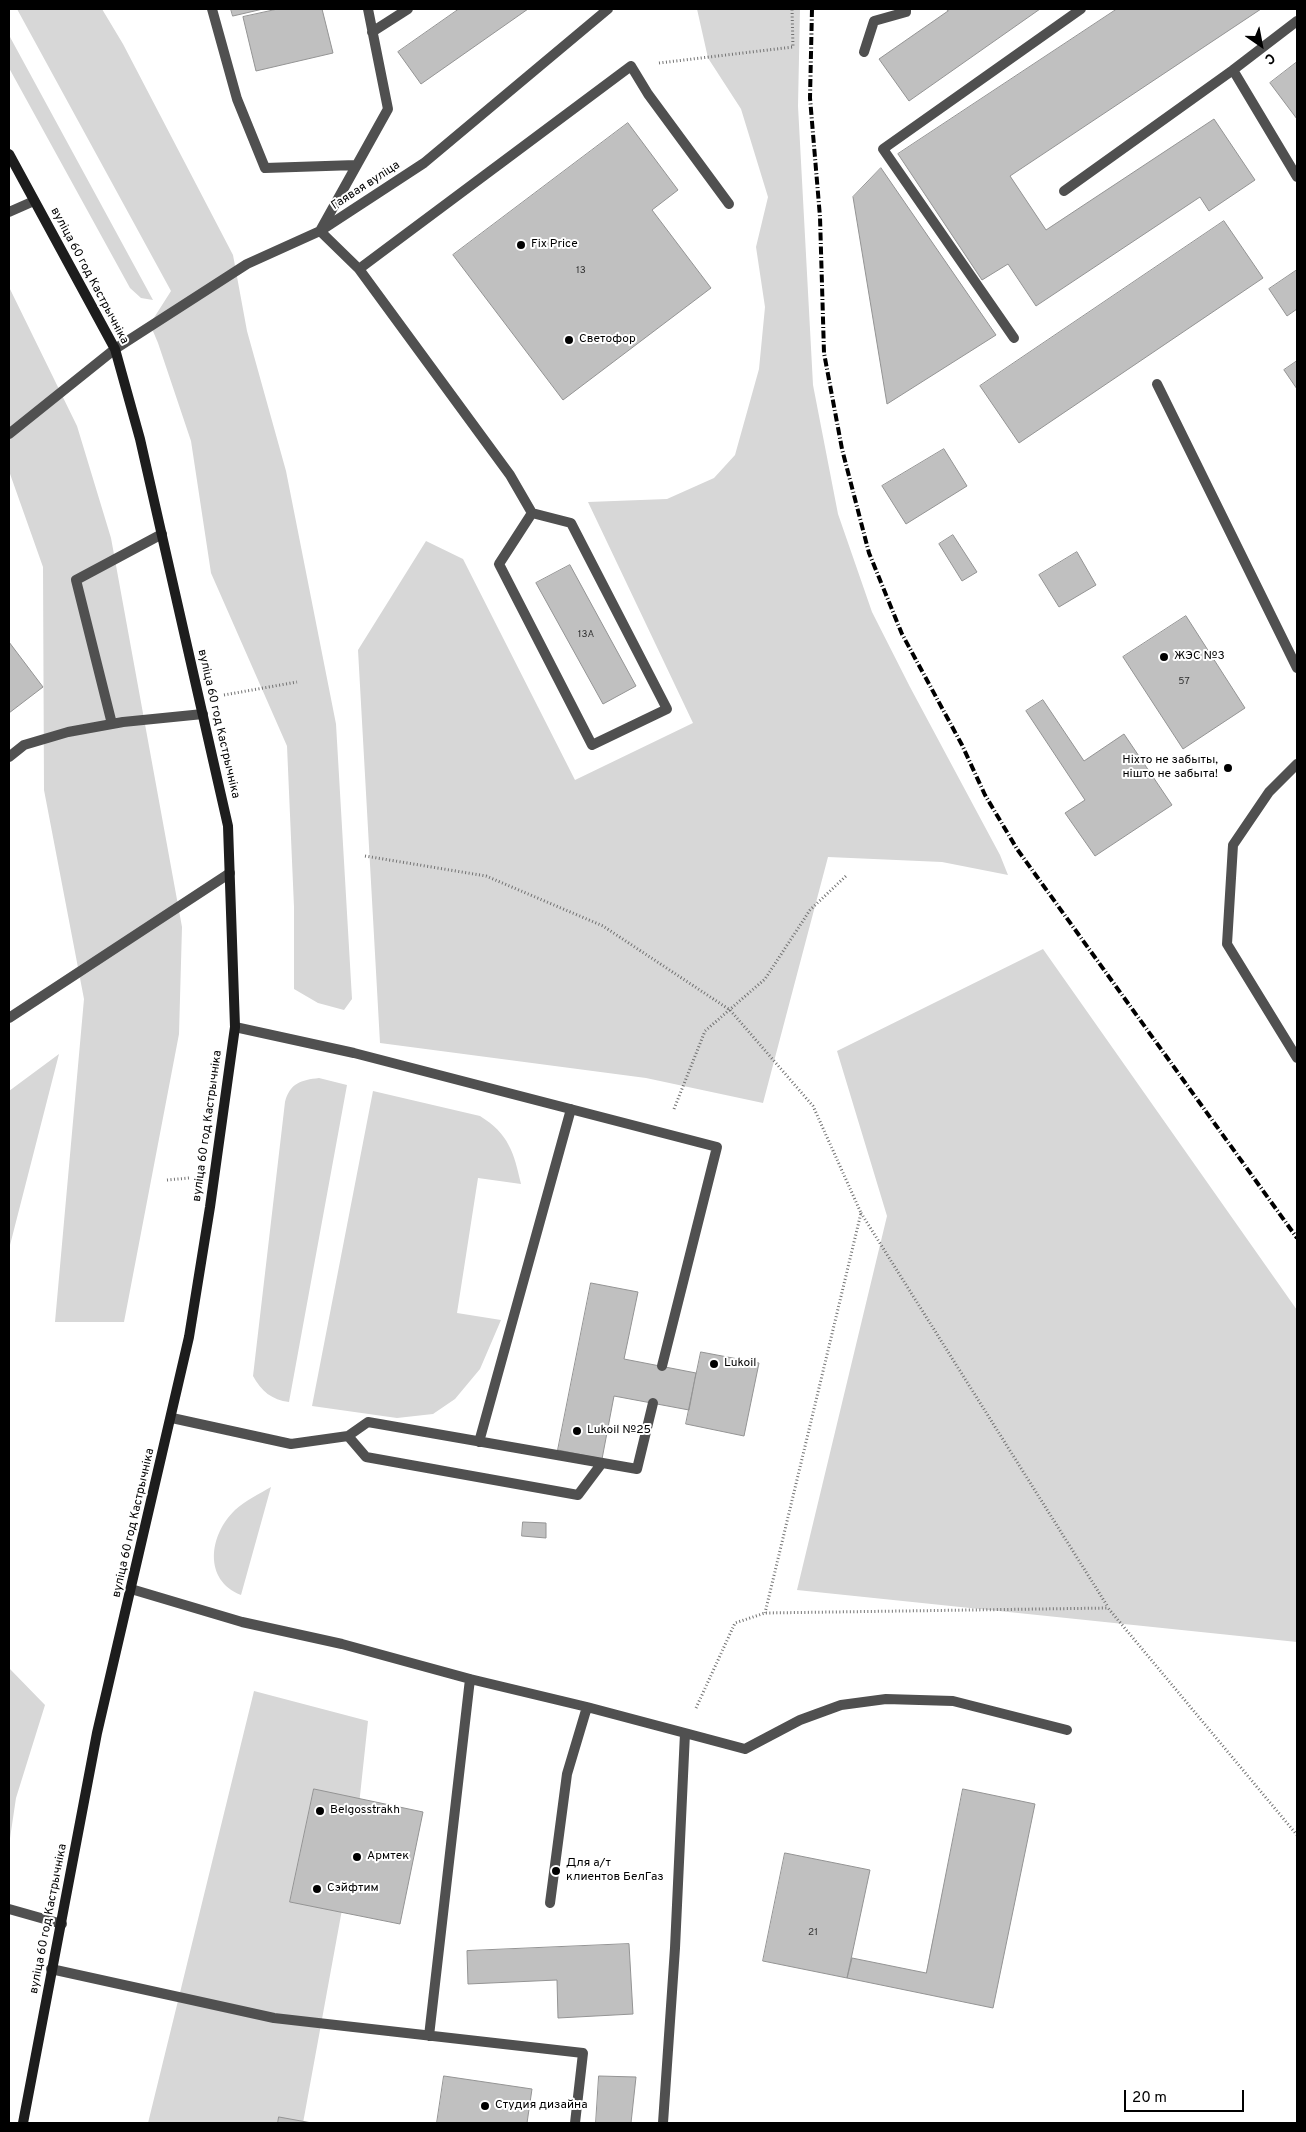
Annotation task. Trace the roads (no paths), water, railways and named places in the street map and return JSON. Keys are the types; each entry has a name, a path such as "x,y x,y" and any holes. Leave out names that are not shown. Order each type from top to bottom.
{"street":[{"name":"вуліца 60 год Кастрычніка","path":"9,154 115,349 140,439 228,826 235,1027 194,1309 172,1418 97,1733 62,1924 51,1969 24,2123"}],"lane":[{"path":"212,9 238,99 265,168 356,165"},
{"path":"368,9 388,109 320,231 359,269 510,476 532,513 571,523 667,709 592,745 500,564 532,513"},
{"path":"372,32 408,9"},
{"name":"Гаявая вуліца","path":"9,434 115,349 247,264 320,231 424,163 608,9"},
{"path":"864,52 874,21 906,12 906,9"},
{"path":"1014,338 883,149 1081,9"},
{"path":"1064,191 1233,70 1297,21"},
{"path":"359,269 631,66 648,94 729,204"},
{"path":"1233,70 1297,177"},
{"path":"9,212 34,201"},
{"path":"1157,384 1297,668"},
{"path":"112,724 76,580 162,534"},
{"path":"9,757 24,745 68,732 112,724 204,714"},
{"path":"1297,764 1269,792 1233,845 1226,944 1297,1058"},
{"path":"9,1018 230,873"},
{"path":"235,1027 354,1053 717,1147 662,1366"},
{"path":"479,1442 571,1109"},
{"path":"172,1418 291,1444 348,1436 368,1422 637,1469 653,1403"},
{"path":"348,1436 366,1457 578,1495 602,1463"},
{"path":"132,1589 242,1622 342,1644 745,1750 800,1720 841,1705 886,1698 953,1701 1067,1730"},
{"path":"429,2036 470,1679"},
{"path":"550,1903 567,1774 587,1707"},
{"path":"663,2123 685,1733"},
{"path":"9,1909 62,1924"},
{"path":"51,1969 274,2018 582,2053 575,2123"}],"railway":[{"path":"812,9 810,98 820,217 824,353 842,449 869,553 902,634 962,745 985,795 1017,849 1297,1238"}],"place":[{"name":"Fix Price","path":"521,245"},
{"name":"Светофор","path":"569,340"},
{"name":"ЖЭС №3","path":"1164,657"},
{"name":"Ніхто не забыты, нішто не забыта!","path":"1228,768"},
{"name":"Lukoil","path":"714,1364"},
{"name":"Lukoil №25","path":"577,1431"},
{"name":"Belgosstrakh","path":"320,1811"},
{"name":"Армтек","path":"357,1857"},
{"name":"Для а/т клиентов БелГаз","path":"556,1871"},
{"name":"Сэйфтим","path":"317,1889"},
{"name":"Студия дизайна","path":"485,2106"}]}
